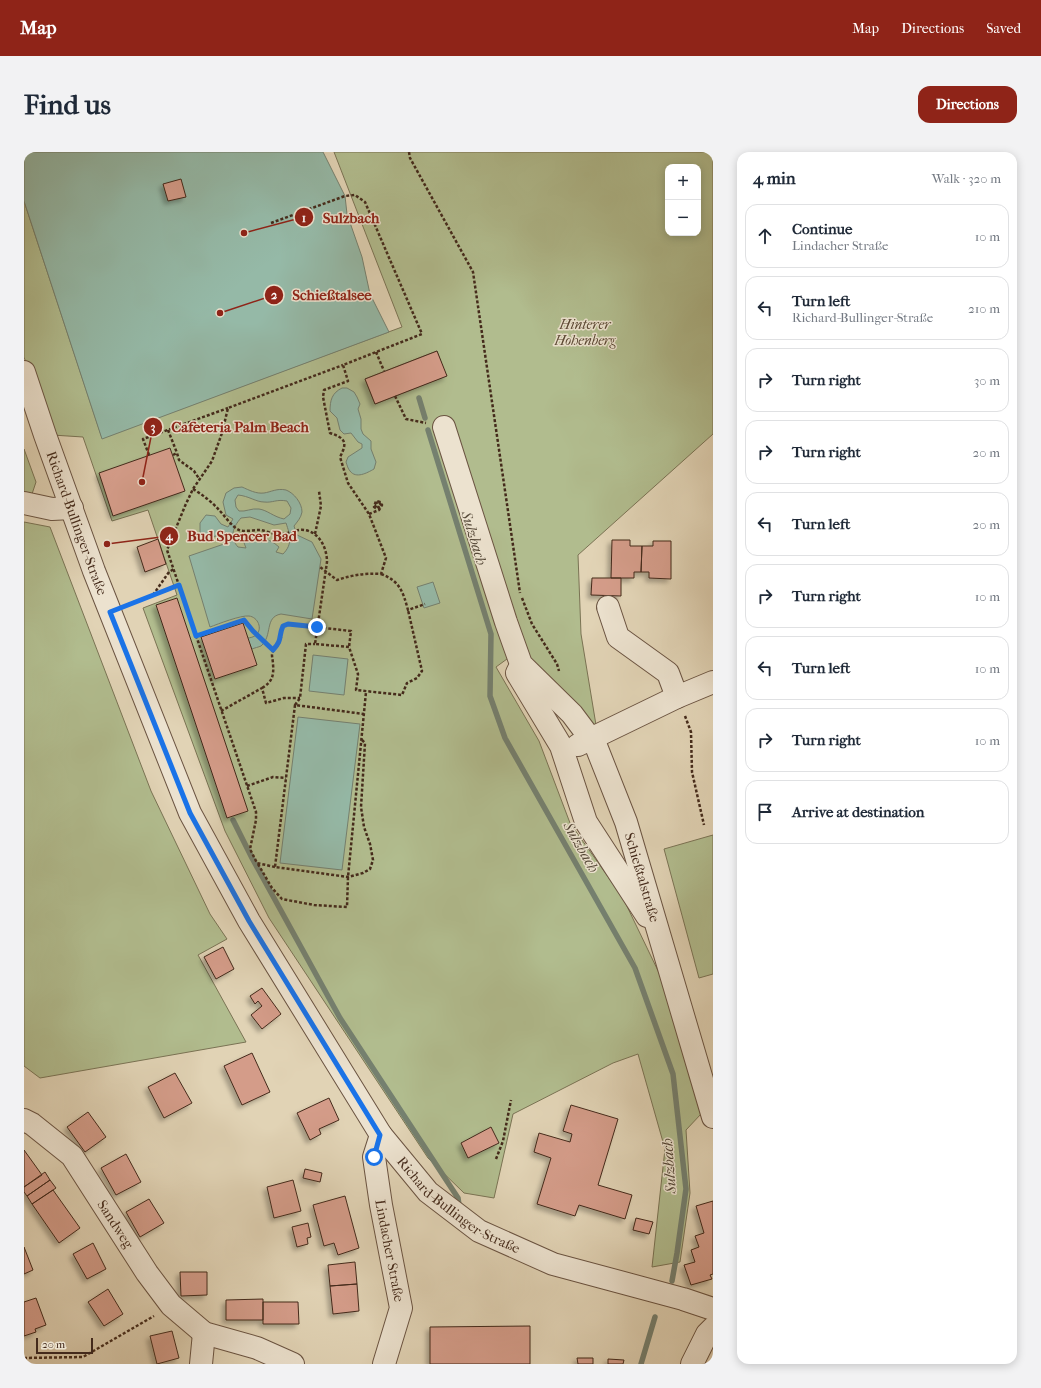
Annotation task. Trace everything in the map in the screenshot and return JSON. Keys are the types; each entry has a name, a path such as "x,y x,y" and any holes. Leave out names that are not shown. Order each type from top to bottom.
{"street":[{"name":"Richard-Bullinger-Straße","path":"24,372 94,571 190,813 249,921 380,1135 428,1192 479,1231 553,1264 683,1299 713,1309"},
{"path":"444,427 506,622 521,664 517,673 561,746 586,822 659,934"},
{"path":"24,503 52,509 72,508"},
{"path":"608,607 618,637 668,673 677,697"},
{"name":"Schießtalstraße","path":"521,664 572,714 596,746 626,822 713,1115"},
{"path":"563,752 677,697 713,682"},
{"name":"Sandweg","path":"24,1120 32,1124 72,1156 147,1273 171,1305 204,1333 257,1348 293,1364"},
{"name":"Lindacher Straße","path":"380,1135 374,1157 381,1205 401,1308 384,1364"},
{"path":"692,1364 707,1334 713,1328"},
{"path":"201,1364 204,1333"}],"path":[{"path":"409,152 410,158 473,272 520,594 532,624 557,664 561,678"},
{"path":"149,455 143,439 422,334 365,202 355,195 345,196 271,223"},
{"path":"376,352 384,371"},
{"path":"343,365 348,381 324,390 323,398 330,433 342,439 344,442 344,449 340,457 348,483 369,514 386,558 381,574"},
{"path":"395,396 406,419 444,427"},
{"path":"228,408 222,433 212,461 193,489 167,550 256,812 256,820 250,849 272,888 282,899 314,905 347,907 348,877 366,692"},
{"path":"168,430 179,460 194,471 200,480"},
{"path":"172,455 177,453"},
{"path":"193,489 205,497 239,530 260,530 280,534 306,530 315,534 323,542 327,553 326,571 315,644"},
{"path":"315,534 321,506 319,492"},
{"path":"369,514 381,508 382,506 380,502 376,502 374,507 377,509 379,508 381,505 379,502 374,505 377,508 378,506"},
{"path":"221,711 269,683 273,674 273,650 279,643 281,637 280,631 283,626 288,624 351,631 349,647 358,674 356,690 402,695 407,683 417,678 422,671 404,596 395,580 381,574 368,573 337,580 320,567"},
{"path":"152,595 169,572 174,569"},
{"path":"110,612 179,585"},
{"path":"408,610 425,604"},
{"path":"196,636 244,620 273,650"},
{"path":"275,867 295,705 300,698 306,644 349,647"},
{"path":"204,660 209,659"},
{"path":"262,688 266,703 284,698 300,698"},
{"path":"677,697 691,732 692,772 704,825"},
{"path":"295,705 364,714"},
{"path":"257,863 275,867 348,877 363,873 370,868 373,860 370,844 364,827 361,806 365,742 362,740"},
{"path":"247,786 273,777 286,778"},
{"path":"496,1159 503,1141 511,1100"},
{"path":"24,1358 83,1357 171,1305"}],"green space":[{"name":"Hinterer Hohenberg","path":"334,152 713,152 713,434 578,555 581,634 596,725 713,1080 713,1108 701,1114 686,1130 690,1193 680,1262 652,1267 665,1149 638,1054 613,1063 513,1114 494,1198 464,1193 428,1158 269,918 225,831 143,608 177,595 148,510 112,521 83,437 52,435 24,357 24,201 102,438 402,327","holes":["437,351 446,376 375,404 365,379","518,651 586,741 651,913 674,1004 623,898 570,823 539,741 496,667"]},
{"path":"24,449 36,482 32,494 24,492"},
{"path":"24,522 50,527 151,791 210,914 227,939 198,955 246,1042 40,1078 24,1066"},
{"path":"713,835 713,974 699,978 664,849"}],"shaded area":[{"path":"24,152 323,152 345,196 347,214 362,257 370,294 389,332 102,439 24,201"},
{"path":"342,388 347,388 354,392 357,397 360,404 358,409 361,419 361,429 363,434 371,441 371,449 376,462 374,469 358,475 352,473 346,462 348,457 362,448 362,444 358,442 351,433 344,434 340,430 337,418 330,411 332,397"},
{"path":"242,487 258,493 286,490 292,493 302,509 301,516 294,526 297,535 312,542 321,559 312,619 281,614 276,616 270,623 265,642 261,646 252,649 247,638 256,635 259,627 257,621 252,617 245,616 210,627 189,556 224,544 225,532 219,532 216,536 207,538 200,532 200,523 206,515 215,516 221,524 228,527 233,519 226,515 223,502 226,493 234,488","holes":["238,495 261,502 280,500 287,501 291,508 290,514 284,519 259,509 239,511 236,507 235,500","250,517 274,525 286,523 290,539 288,547 283,554 276,552 279,547 271,541 262,538 243,540 246,548 238,547 233,536 234,528 241,518"]},
{"path":"433,582 440,603 424,608 417,587"},
{"path":"313,655 348,659 344,695 309,691"},
{"path":"298,717 360,724 342,870 280,863"}],"building":[{"path":"181,179 186,197 168,201 163,184"},
{"path":"437,351 447,376 375,404 365,379"},
{"path":"170,448 185,491 113,516 99,473"},
{"path":"158,539 166,564 145,572 137,547"},
{"path":"612,540 630,540 630,546 642,546 641,572 634,572 634,578 611,578"},
{"path":"653,541 671,541 671,579 649,578 649,572 641,572 642,546 653,546"},
{"path":"592,578 621,578 621,596 591,595"},
{"path":"177,598 248,811 227,818 156,605"},
{"path":"243,623 257,665 215,679 201,637"},
{"path":"223,947 234,969 216,979 204,957"},
{"path":"262,988 281,1014 262,1029 251,1015 262,1006 258,1001 255,1004 250,996"},
{"path":"252,1053 270,1092 242,1105 224,1066"},
{"path":"175,1073 192,1103 164,1118 148,1087"},
{"path":"329,1098 339,1120 319,1129 321,1134 310,1140 297,1113"},
{"path":"571,1105 618,1119 598,1185 632,1195 625,1219 579,1205 575,1216 537,1204 551,1158 534,1152 539,1133 570,1142 572,1134 563,1131"},
{"path":"88,1112 106,1137 85,1152 67,1127"},
{"path":"491,1127 499,1143 468,1158 461,1143"},
{"path":"24,1150 42,1175 24,1187"},
{"path":"126,1154 141,1182 116,1195 101,1168"},
{"path":"305,1169 322,1173 320,1182 303,1178"},
{"path":"45,1172 50,1180 27,1196 24,1192 24,1187"},
{"path":"50,1180 56,1188 32,1204 27,1196"},
{"path":"293,1180 301,1211 274,1218 267,1187"},
{"path":"53,1190 80,1228 59,1243 32,1204"},
{"path":"345,1196 359,1248 338,1255 334,1243 324,1246 313,1205"},
{"path":"149,1199 164,1223 140,1237 126,1212"},
{"path":"713,1201 713,1274 710,1275 712,1279 691,1285 684,1265 695,1262 691,1250 699,1247 695,1236 704,1233 696,1206"},
{"path":"636,1218 653,1222 649,1234 633,1230"},
{"path":"308,1223 311,1237 307,1238 308,1244 297,1247 292,1227"},
{"path":"93,1243 106,1269 87,1279 73,1254"},
{"path":"24,1247 33,1270 24,1274"},
{"path":"355,1262 357,1284 330,1286 328,1265"},
{"path":"180,1272 207,1272 207,1295 181,1296"},
{"path":"357,1284 359,1311 333,1314 330,1286"},
{"path":"108,1289 123,1314 104,1326 88,1302"},
{"path":"36,1298 46,1325 35,1329 36,1332 24,1336 24,1302"},
{"path":"263,1299 263,1320 226,1320 226,1300"},
{"path":"263,1302 298,1302 299,1324 263,1324"},
{"path":"530,1326 530,1364 430,1364 430,1327"},
{"path":"172,1331 179,1358 157,1364 150,1336"},
{"path":"577,1358 593,1358 593,1364 578,1364"},
{"path":"608,1359 624,1360 623,1364 608,1364"}],"waterway":[{"name":"Sulzbach","path":"419,398 425,418"},
{"name":"Sulzbach","path":"428,430 491,634 490,696 505,738 635,968 673,1074 686,1189 672,1281"},
{"path":"233,820 252,858 340,1018 458,1198 459,1205"},
{"name":"Sulzbach","path":"641,1364 655,1317"}],"place":[{"name":"Sulzbach","path":"244,233"},
{"name":"Schießtalsee","path":"220,313"},
{"name":"Cafeteria Palm Beach","path":"142,482"},
{"name":"Bud Spencer Bad","path":"107,544"}],"route":[{"path":"317,627 288,624 283,626 280,631 281,637 279,643 273,650 244,620 196,636 179,585 110,612 190,813 249,921 380,1135 374,1157"}]}
